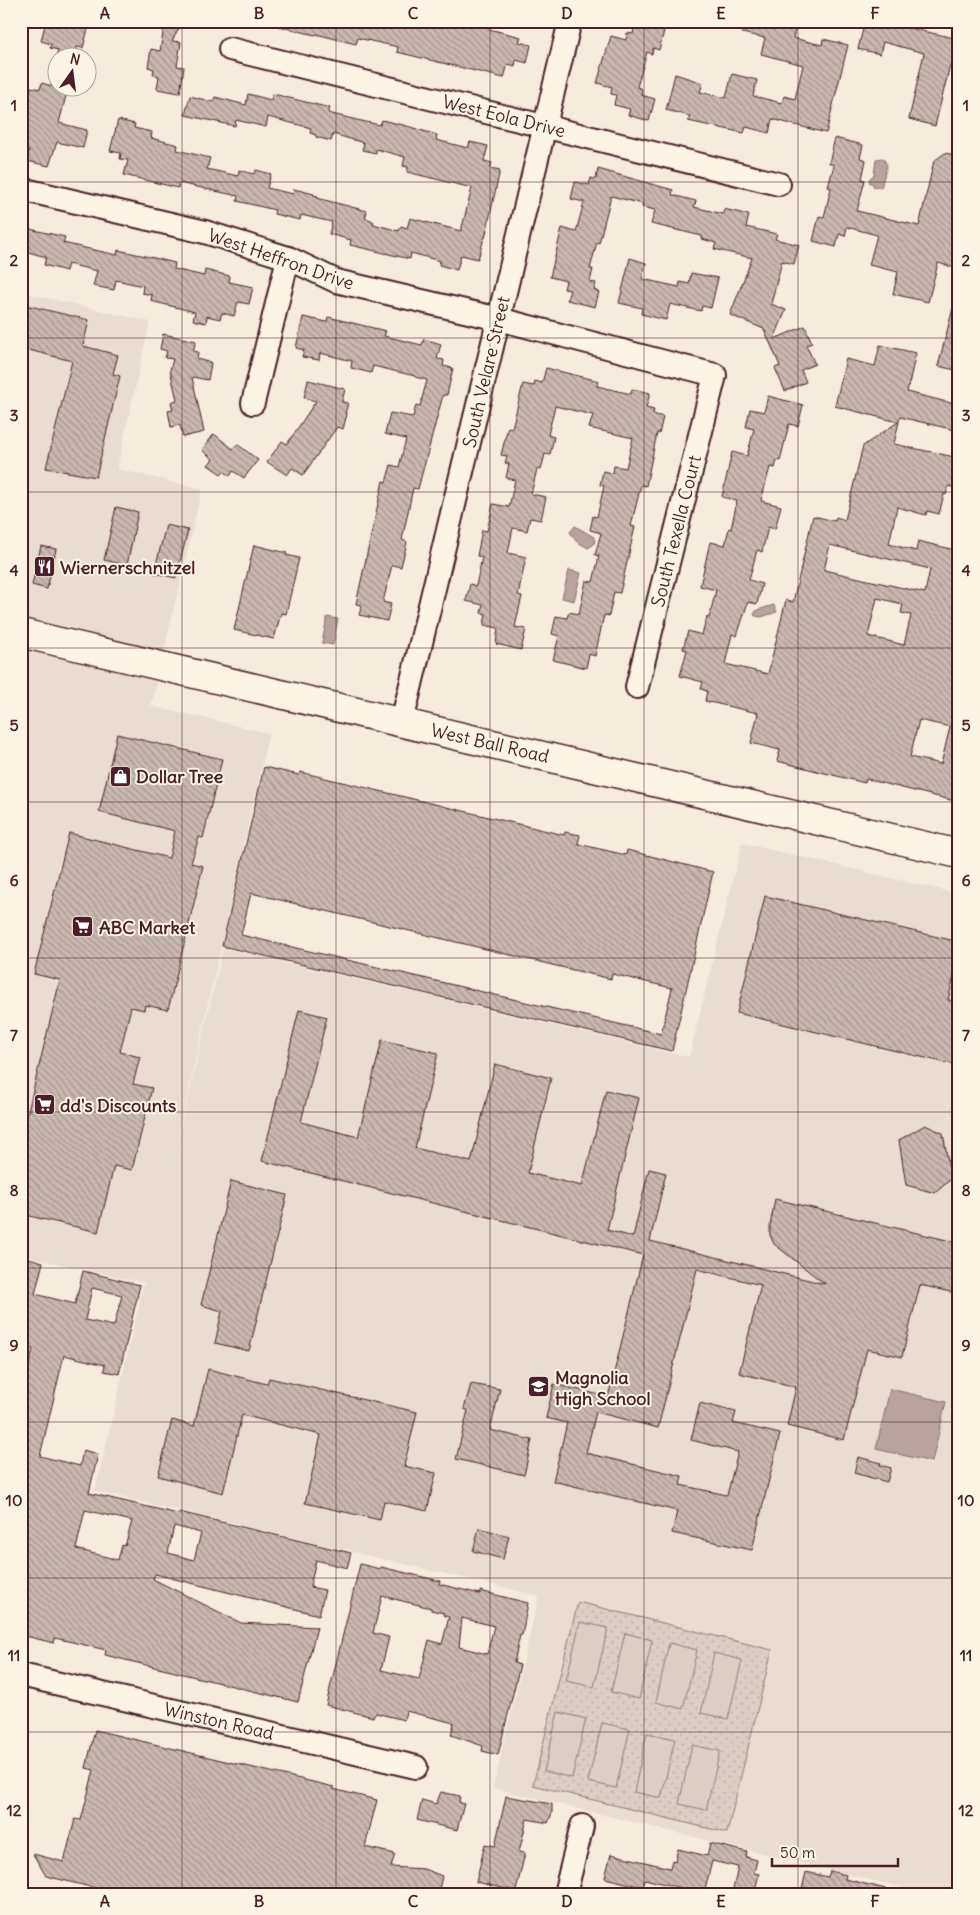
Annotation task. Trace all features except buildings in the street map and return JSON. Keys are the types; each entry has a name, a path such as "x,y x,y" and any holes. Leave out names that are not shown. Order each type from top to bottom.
{"main road":[{"name":"West Ball Road","path":"21,633 959,854"}],"street":[{"name":"South Velare Street","path":"402,722 570,21"},
{"name":"West Eola Drive","path":"230,49 779,184"},
{"name":"West Heffron Drive","path":"21,189 205,232 288,258 336,281 499,319 716,376"},
{"path":"253,403 288,258"},
{"name":"South Texella Court","path":"636,687 716,376"},
{"name":"Winston Road","path":"21,1676 416,1767"},
{"path":"565,1894 582,1826"}],"shaded area":[{"path":"883,158 887,165 881,188 873,186 869,182 870,178 874,175 876,159"},
{"name":"Magnolia High School","path":"21,292 150,322 117,469 202,489 151,706 269,733 170,1173 223,948 689,1057 742,843 959,894 959,1894 928,1894 493,1788 539,1596 95,1491 144,1283 21,1255"},
{"path":"575,526 594,537 593,545 588,548 576,541 570,532"},
{"path":"569,570 581,573 574,601 562,598"},
{"path":"774,605 777,612 761,617 755,616 754,614 757,610"},
{"path":"327,617 338,619 333,645 322,643"},
{"path":"890,1389 946,1402 932,1462 876,1449"},
{"path":"578,1602 772,1650 727,1833 533,1785"},
{"path":"580,1622 608,1628 594,1687 566,1681"},
{"path":"625,1633 652,1640 639,1699 611,1692"},
{"path":"669,1643 697,1650 683,1709 656,1702"},
{"path":"714,1653 742,1660 728,1719 701,1713"},
{"path":"558,1712 586,1719 572,1778 544,1771"},
{"path":"602,1723 630,1729 616,1788 588,1782"},
{"path":"647,1733 675,1739 661,1798 634,1792"},
{"path":"692,1745 720,1751 706,1810 679,1804"}],"place":[{"name":"Wiernerschnitzel","path":"44,567"},
{"name":"Dollar Tree","path":"120,776"},
{"name":"ABC Market","path":"83,927"},
{"name":"dd's Discounts","path":"44,1105"},
{"name":"Magnolia High School","path":"539,1387"}]}
